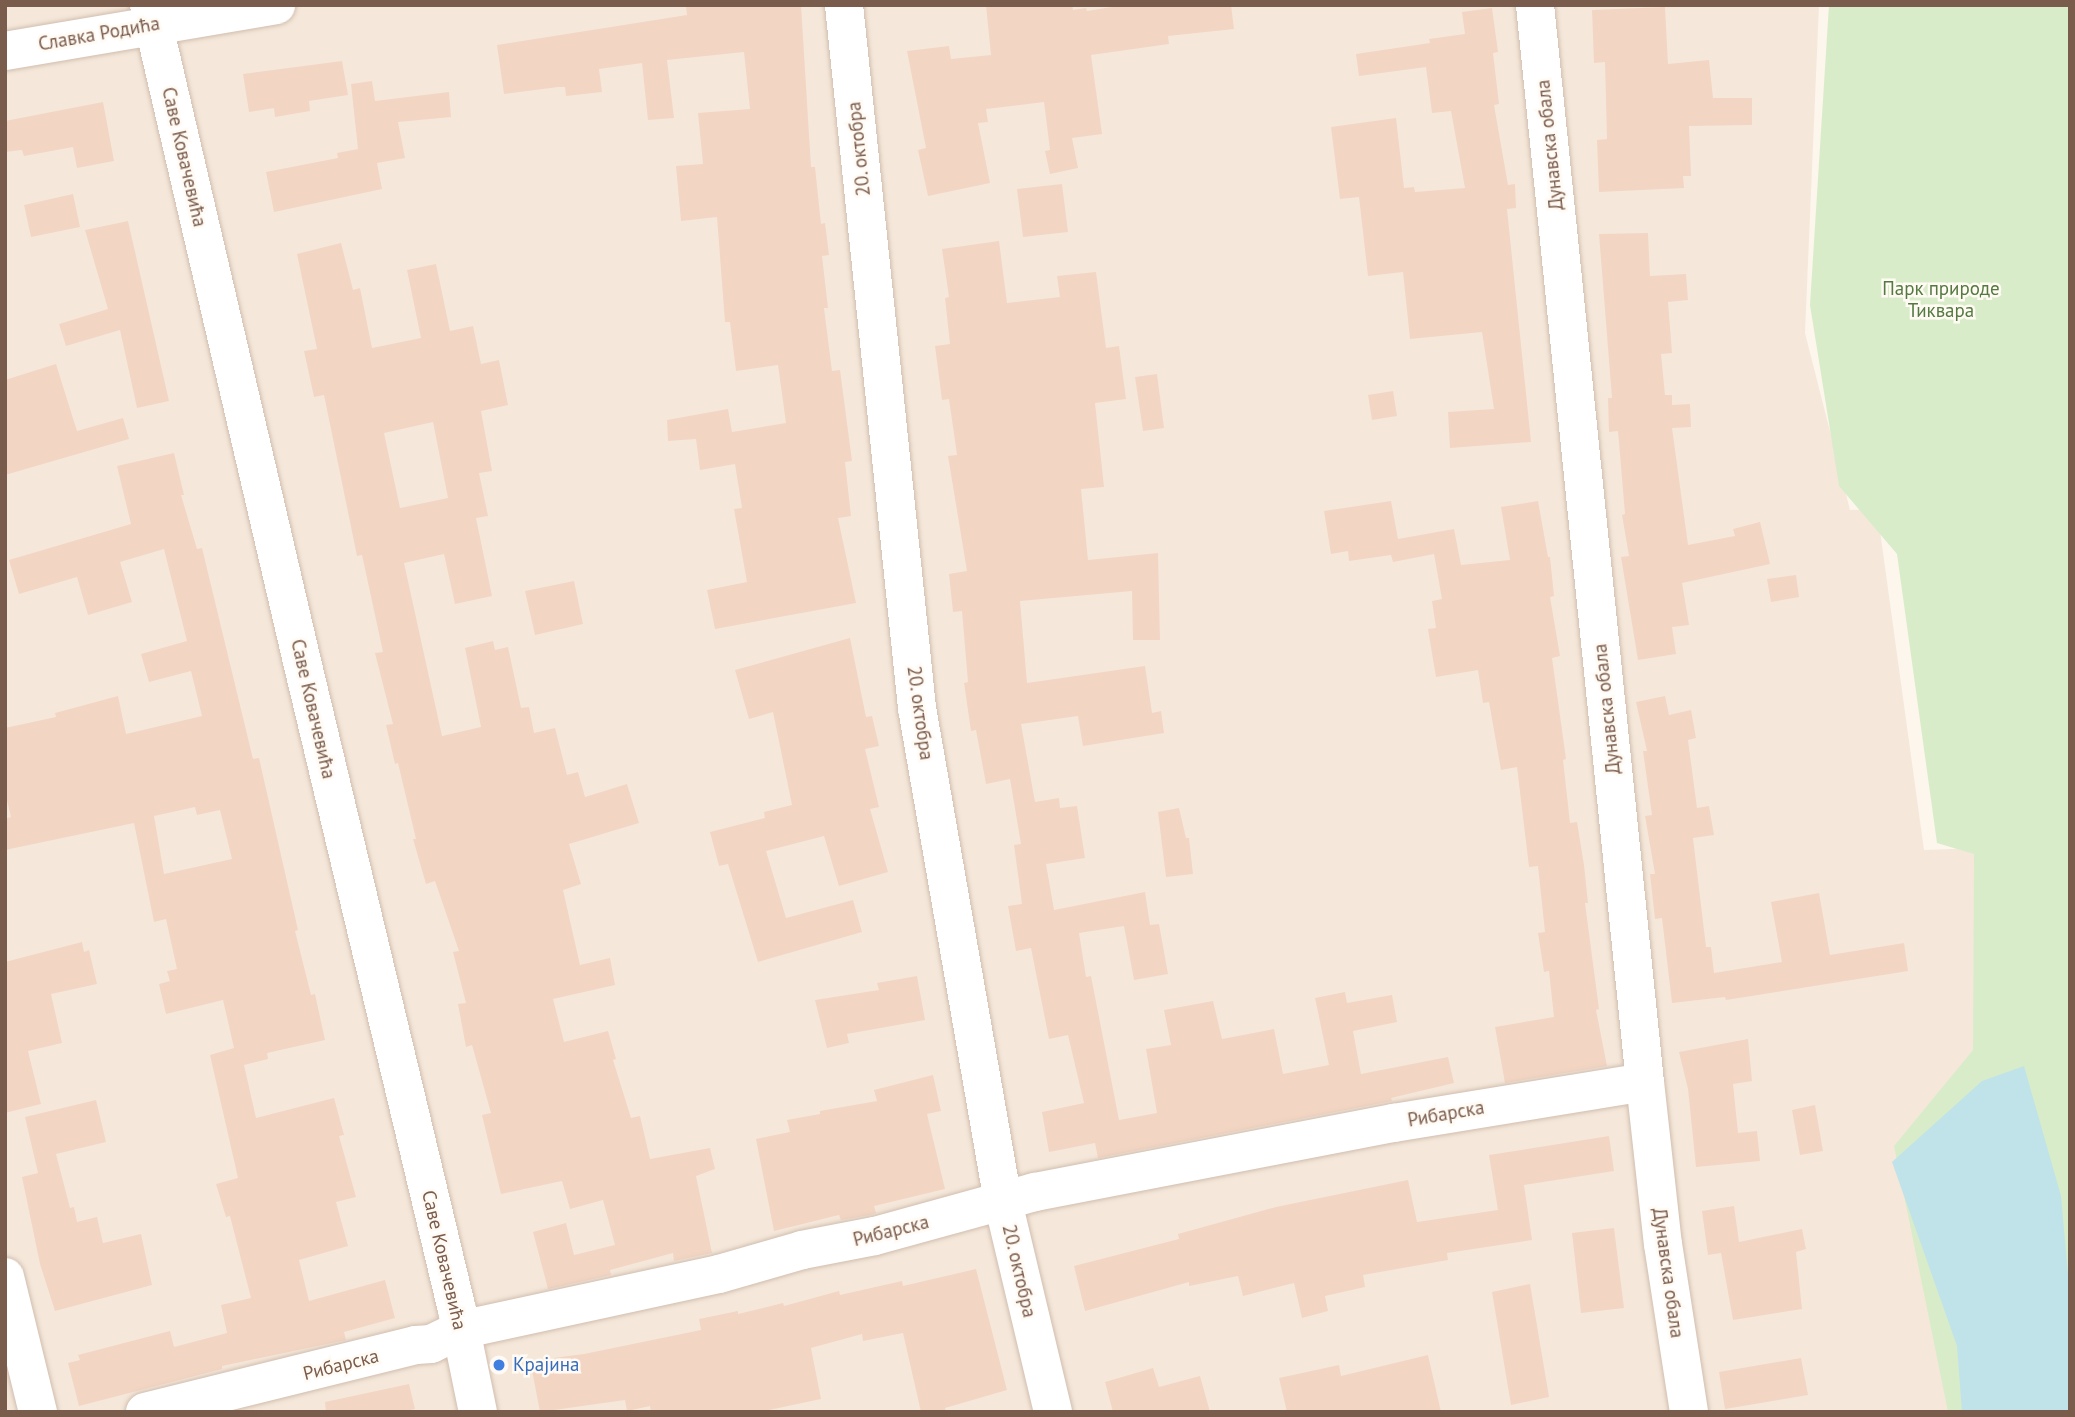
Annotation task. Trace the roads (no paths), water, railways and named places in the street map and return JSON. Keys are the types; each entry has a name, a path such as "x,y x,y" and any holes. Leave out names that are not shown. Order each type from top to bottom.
{"street":[{"name":"Славка Родића","path":"5,51 152,15 276,5"},
{"name":"20. октобра","path":"844,5 917,708 1003,1202 1053,1412"},
{"name":"Дунавска обала","path":"1535,5 1645,1082 1663,1244 1689,1412"},
{"name":"Саве Ковачевића","path":"152,15 478,1412"},
{"name":"Рибарска","path":"145,1412 416,1345 431,1344 460,1330 719,1274 1035,1192 1394,1123 1645,1082"},
{"path":"5,1277 38,1412"}],"water":[{"path":"2024,1066 2061,1196 2070,1297 2070,1412 1962,1412 1957,1346 1892,1162 1982,1081"}],"place":[{"name":"Крајина","path":"499,1365"}],"park label":[{"name":"Парк природе Тиквара","path":"1941,300"}]}
